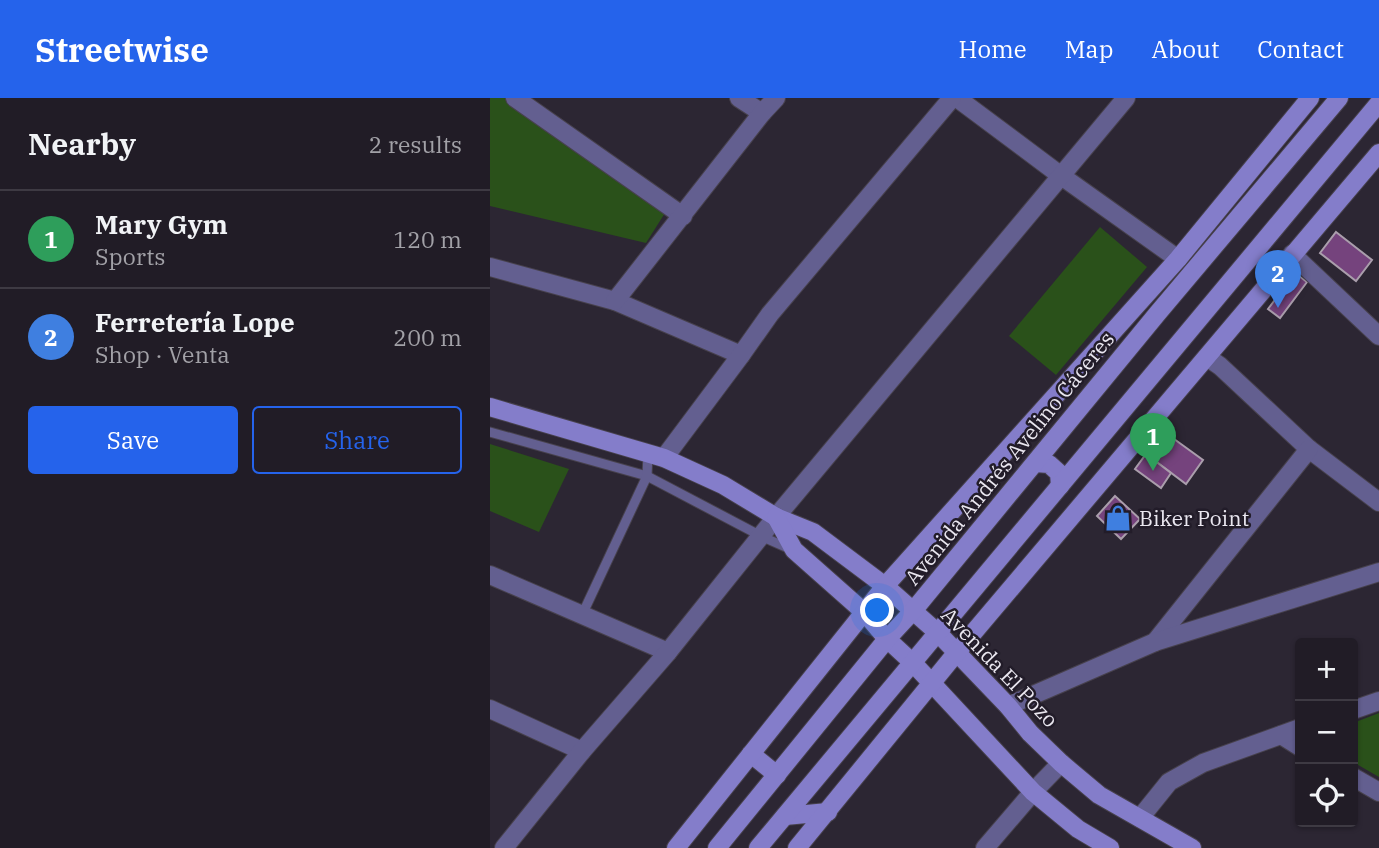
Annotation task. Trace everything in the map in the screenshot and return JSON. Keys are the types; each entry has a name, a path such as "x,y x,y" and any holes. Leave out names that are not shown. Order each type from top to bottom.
{"street":[{"path":"515,98 683,216"},
{"path":"739,98 762,113"},
{"path":"615,301 776,98"},
{"path":"656,455 741,355 770,314 955,98 1178,259"},
{"path":"504,848 1126,98"},
{"path":"676,848 885,586 1178,259 1310,98"},
{"name":"Avenida Andrés Avelino Cáceres","path":"717,848 1157,313 1339,98"},
{"path":"758,848 1379,103"},
{"path":"797,848 931,682 1379,153"},
{"path":"1292,254 1379,336"},
{"path":"490,267 615,301 741,355"},
{"path":"1207,357 1309,449 1379,502"},
{"name":"Avenida El Pozo","path":"490,407 656,455 723,485 776,517 813,533 885,586 938,633 1030,733 1099,795 1192,848"},
{"path":"1155,642 1309,449"},
{"path":"1035,463 1049,464 1059,473 1060,486"},
{"path":"776,517 794,551 864,612 1033,792 1078,829 1110,848"},
{"path":"1008,706 1155,642 1379,572"},
{"path":"490,575 668,652"},
{"path":"1358,708 1379,701"},
{"path":"490,709 582,751"},
{"path":"1140,818 1169,782 1203,763 1295,731"},
{"path":"1281,736 1295,744"},
{"path":"751,754 777,775"},
{"path":"985,848 1061,763"},
{"path":"1358,780 1379,792"},
{"path":"785,816 828,812"}],"lane":[{"path":"490,432 647,476 794,551"},
{"path":"582,615 656,455"}],"green space":[{"path":"490,98 507,98 665,213 646,243 490,206"},
{"path":"1100,227 1147,267 1056,375 1009,336"},
{"path":"490,444 569,469 539,532 490,511"},
{"path":"1379,713 1379,777 1358,765 1358,721"}],"building":[{"path":"1336,232 1372,260 1356,281 1320,253"},
{"path":"1295,273 1307,282 1280,318 1268,309"},
{"path":"1163,431 1203,460 1186,484 1146,454"},
{"path":"1146,454 1171,473 1161,488 1135,469"},
{"name":"Biker Point","path":"1115,496 1140,519 1121,539 1097,516"}],"place":[{"name":"Ferretería Lope","path":"1278,308"},
{"name":"Mary Gym","path":"1153,471"},
{"name":"Biker Point","path":"1118,518"}]}
